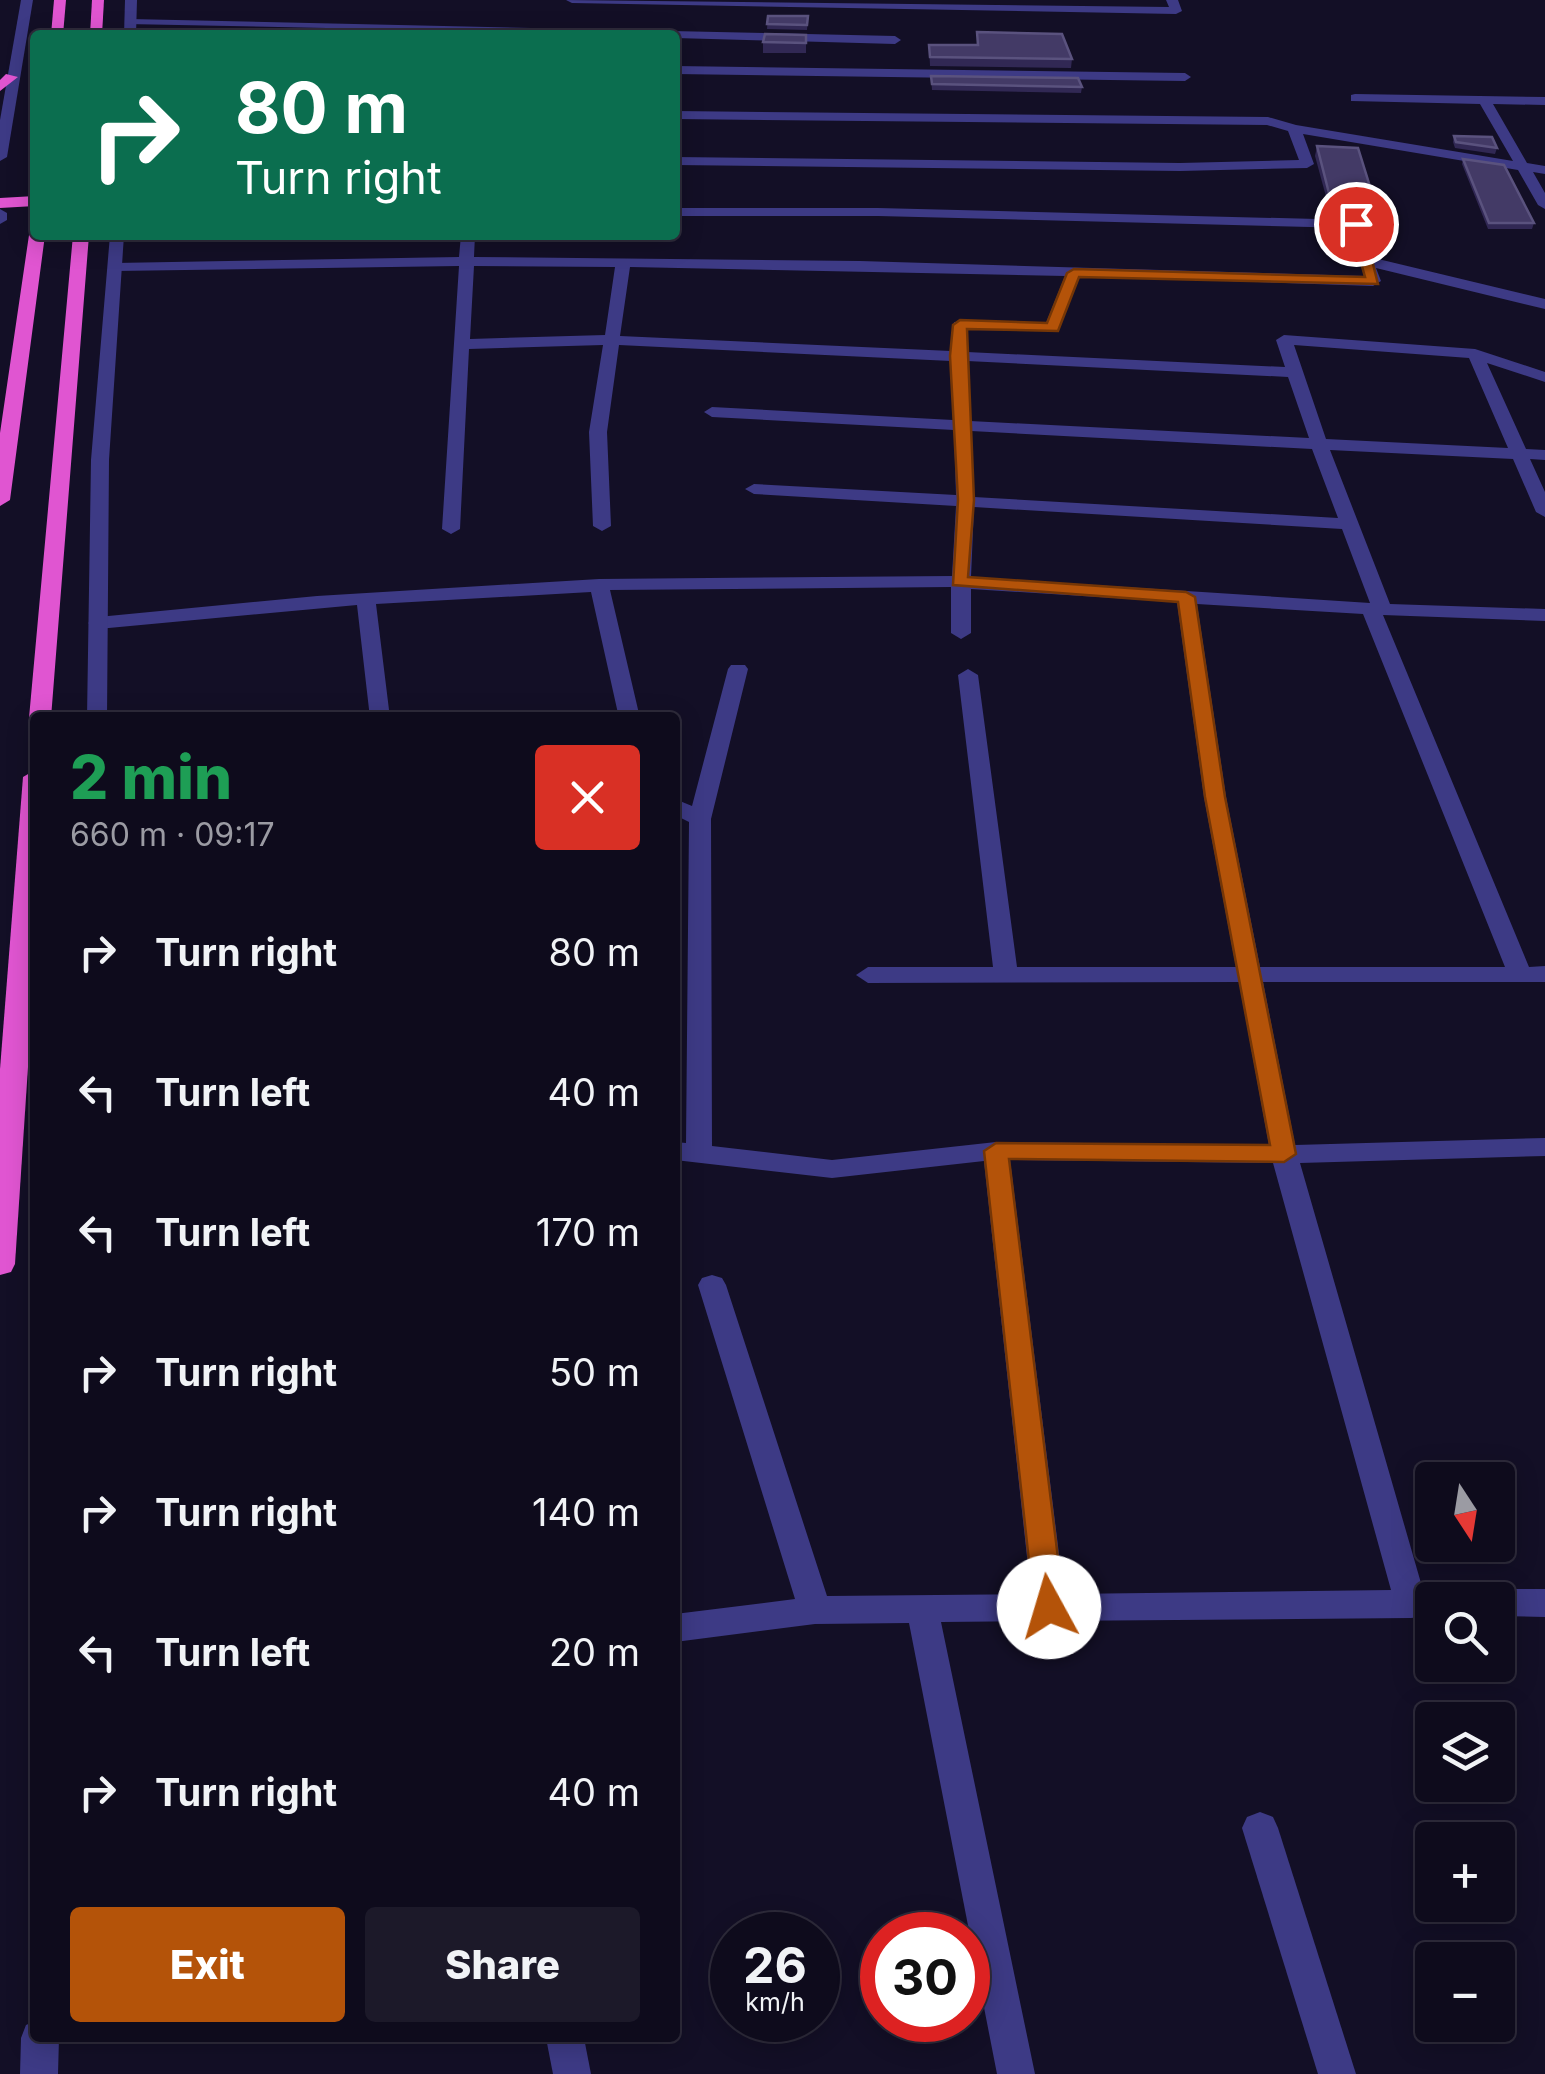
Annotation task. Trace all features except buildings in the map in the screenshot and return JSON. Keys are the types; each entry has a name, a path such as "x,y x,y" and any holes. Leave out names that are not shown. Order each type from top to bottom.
{"highway":[{"path":"57,30 60,0"},
{"path":"96,30 98,0"},
{"path":"0,203 30,201"},
{"path":"0,216 30,213"},
{"path":"0,500 36,240"},
{"path":"41,712 81,240"},
{"path":"0,1264 30,847"}],"street":[{"path":"0,157 6,82 27,0"},
{"path":"131,0 130,28 258,30"},
{"path":"572,0 1069,5 1176,11 1172,0"},
{"path":"680,37 895,40"},
{"path":"680,70 1185,76"},
{"path":"1355,98 1545,101"},
{"path":"1484,100 1545,205"},
{"path":"680,115 1268,120 1294,129 1545,170"},
{"path":"680,161 1180,167 1307,164 1294,129"},
{"path":"115,267 466,262 860,265 1373,281 1356,224 878,212 680,212"},
{"path":"97,712 100,460 117,240"},
{"path":"451,529 468,240"},
{"path":"1367,261 1545,304"},
{"path":"602,526 598,432 624,266"},
{"path":"961,632 959,582 966,500 960,426 960,325 1052,328 1074,273"},
{"path":"461,344 612,340 1295,372"},
{"path":"868,975 1532,974 1377,609 1284,340 1475,354 1545,377"},
{"path":"1475,354 1545,512"},
{"path":"712,412 1545,455"},
{"path":"754,489 1350,524"},
{"path":"98,623 366,599 599,585 959,582 1377,609 1545,615"},
{"path":"599,585 629,712"},
{"path":"1186,597 1215,797 1284,1154 1415,1582"},
{"path":"366,599 379,712"},
{"path":"738,669 700,819 687,1152 832,1169 996,1151 1284,1154 1545,1147"},
{"path":"968,676 1006,974"},
{"path":"680,809 700,819"},
{"path":"996,1151 1049,1607"},
{"path":"712,1285 814,1610"},
{"path":"1515,1603 1545,1603"},
{"path":"680,1627 814,1610 1415,1604"},
{"path":"922,1608 1016,2074"},
{"path":"1260,1828 1337,2074"},
{"path":"39,2074 40,2042"},
{"path":"567,2042 572,2074"}],"route":[{"path":"1049,1607 996,1151 1284,1154 1215,797 1186,597 959,582 966,500 960,426 960,325 1052,328 1074,273 1373,281 1356,224"}]}
